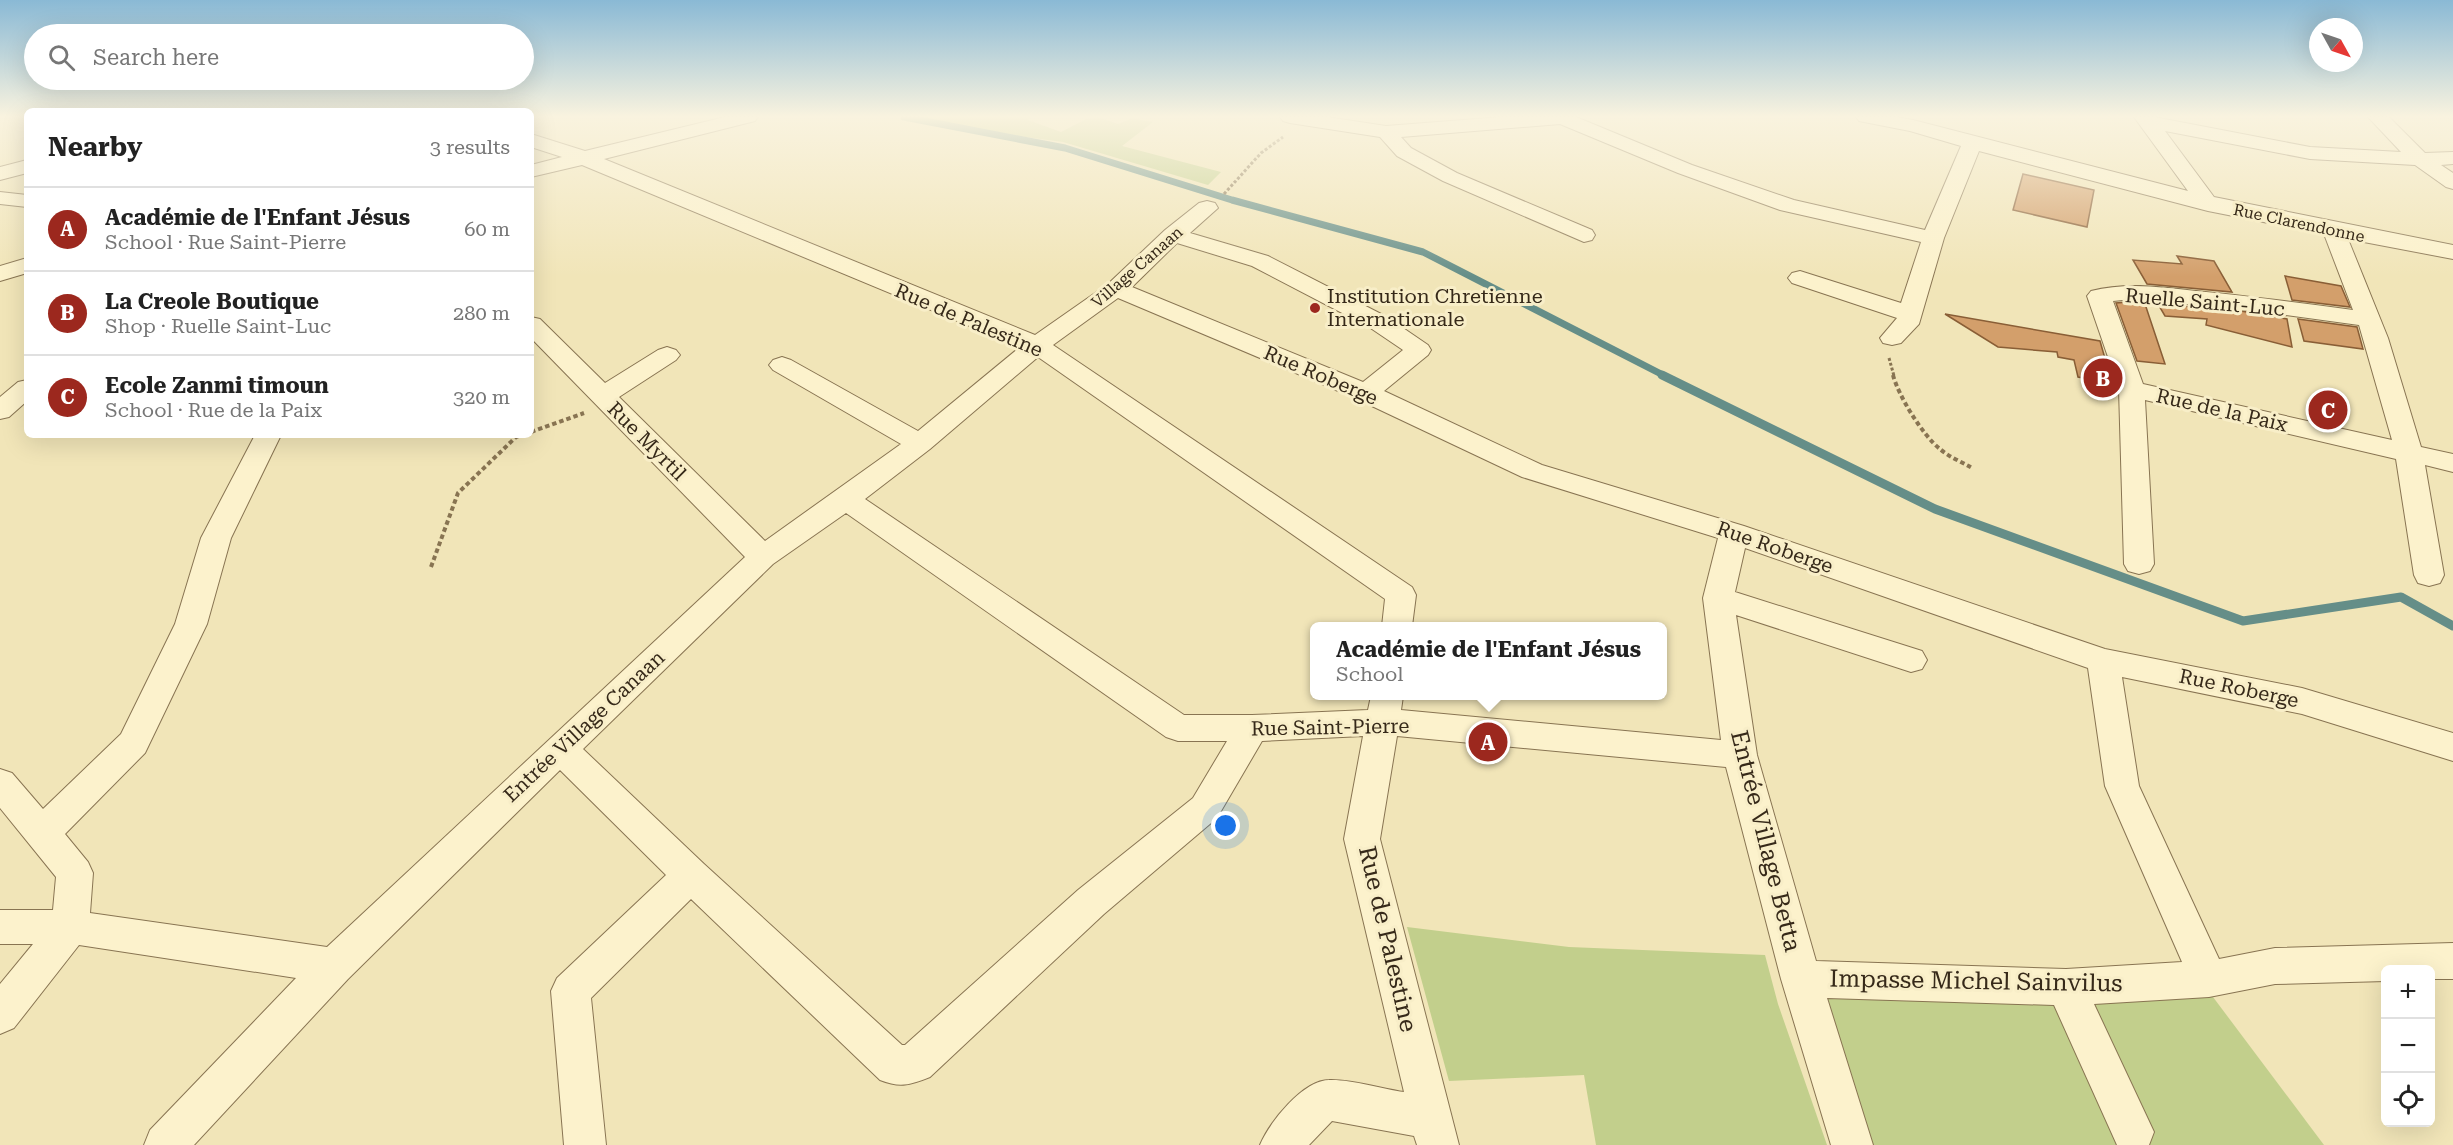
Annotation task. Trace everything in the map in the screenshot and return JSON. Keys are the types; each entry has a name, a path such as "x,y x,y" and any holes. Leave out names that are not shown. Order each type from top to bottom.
{"street":[{"name":"Rue de Palestine","path":"614,170 1037,345 1401,595 1398,622"},
{"path":"1438,170 1584,235"},
{"path":"1689,170 1788,205 1933,238"},
{"path":"1892,338 1907,324 1933,238 1961,170"},
{"name":"Rue Clarendonne","path":"2078,170 2208,204 2334,231 2453,252"},
{"path":"2184,170 2208,204"},
{"path":"2436,170 2453,183"},
{"path":"0,198 24,201"},
{"name":"Village Canaan","path":"1037,345 1116,289 1173,235 1207,207"},
{"path":"2334,231 2368,318 2409,453 2429,575"},
{"path":"1173,235 1260,261 1378,322 1419,350 1366,393"},
{"path":"0,274 24,266"},
{"path":"1800,278 1910,314"},
{"name":"Rue Roberge","path":"1116,289 1366,393 1532,471 1734,532 2103,661 2302,701 2453,747"},
{"name":"Ruelle Saint-Luc","path":"2139,564 2132,389 2099,296 2133,292 2241,302 2368,318"},
{"name":"Rue Myrtil","path":"534,327 763,557"},
{"name":"Entrée Village Canaan","path":"165,1145 334,966 560,748 763,557 846,499 920,443 1037,345"},
{"path":"606,400 667,355"},
{"path":"782,364 920,443"},
{"path":"0,411 17,389"},
{"name":"Rue de la Paix","path":"2132,389 2453,464"},
{"path":"42,834 133,743 191,624 216,538 266,438"},
{"name":"Rue Saint-Pierre","path":"846,499 1178,728 1252,728 1386,709 1740,755"},
{"name":"Entrée Village Betta","path":"1734,532 1718,598 1740,755 1801,979 1852,1145"},
{"path":"1718,598 1911,660"},
{"path":"2103,661 2122,786 2209,980"},
{"name":"Rue de Palestine","path":"1386,709 1362,839 1435,1132"},
{"path":"560,748 691,875 895,1066 915,1063 1091,902 1204,808 1252,728"},
{"path":"0,783 75,873 70,927 0,1015"},
{"path":"585,1145 571,991 691,875"},
{"path":"0,927 70,927 334,966"},
{"name":"Impasse Michel Sainvilus","path":"1801,979 2066,987 2209,980 2275,966 2453,961"},
{"path":"2066,987 2133,1132"},
{"path":"1281,1145 1311,1111 1328,1100 1435,1132"}],"path":[{"path":"1234,186 1247,170"},
{"path":"1892,338 1886,348 1896,386 1922,428 1939,449 1972,468"},
{"path":"534,431 606,400"},
{"path":"431,567 458,493 515,438"}],"green space":[{"path":"1159,170 1221,172 1208,185"},
{"path":"1407,927 1569,947 1765,955 1778,1004 1827,1145 1596,1145 1584,1075 1449,1081"},
{"path":"1822,978 2210,993 2324,1145 1868,1145"}],"building":[{"path":"2023,174 2094,190 2087,227 2013,210"},
{"path":"2177,256 2214,261 2232,292 2147,284 2133,260 2182,264"},
{"path":"2285,276 2341,286 2350,307 2292,300"},
{"path":"2116,303 2145,304 2165,364 2137,361"},
{"path":"2158,304 2241,311 2287,319 2292,347 2206,325 2207,319 2165,316"},
{"path":"1945,314 2100,341 2112,383 2078,377 2074,360 2058,357 2057,352 1998,347"},
{"path":"2298,319 2357,327 2363,349 2304,341"}],"waterway":[{"path":"1137,170 1232,200 1423,252 1665,376"},
{"path":"1662,375 1935,509 2243,621 2401,597 2453,626"}],"place":[{"name":"Institution Chretienne Internationale","path":"1315,308"},
{"name":"La Creole Boutique","path":"2103,378"},
{"name":"Ecole Zanmi timoun","path":"2328,410"},
{"name":"Académie de l'Enfant Jésus","path":"1488,742"}]}
